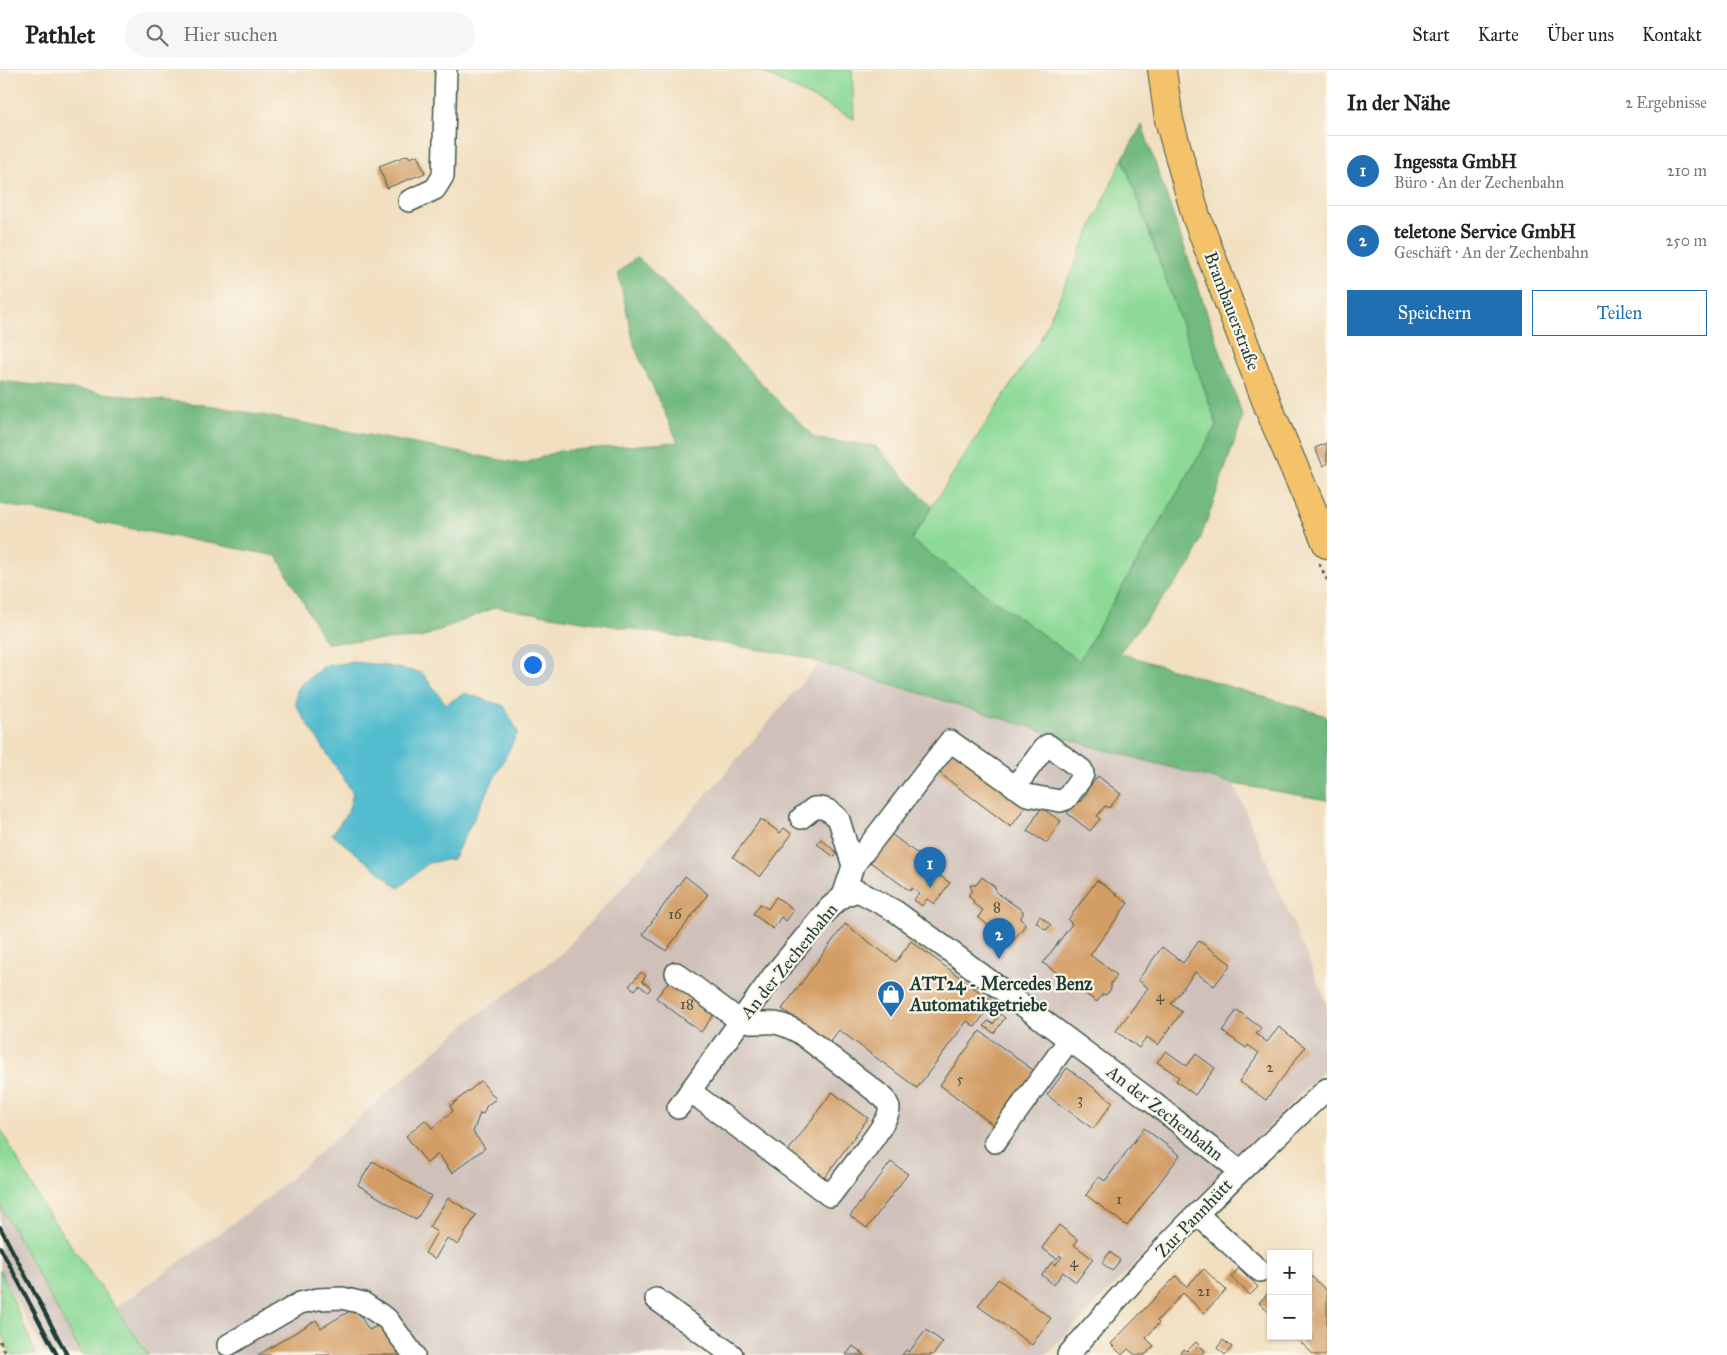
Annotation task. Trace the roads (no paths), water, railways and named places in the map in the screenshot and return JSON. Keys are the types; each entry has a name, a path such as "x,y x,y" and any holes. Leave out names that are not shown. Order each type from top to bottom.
{"main road":[{"name":"Brambauerstraße","path":"1162,70 1169,120 1196,216 1270,411 1327,544"}],"street":[{"path":"409,201 435,189 444,176 446,70"},
{"path":"843,896 853,866 950,741 1015,787"},
{"path":"801,818 814,808 827,809 834,814 839,820 853,866"},
{"name":"An der Zechenbahn","path":"678,1108 772,976 830,907 843,896 858,891 895,911 1158,1106 1240,1171"},
{"path":"676,973 741,1020 751,1023 773,1023 787,1026 800,1033 884,1098 889,1108 887,1118 874,1138 830,1196 690,1091"},
{"path":"995,1142 1069,1040"},
{"name":"Zur Pannhütt","path":"1068,1355 1197,1214 1327,1089"},
{"path":"1197,1214 1260,1272"},
{"path":"228,1345 300,1303 318,1299 342,1298 363,1303 387,1319 414,1355"},
{"path":"656,1298 732,1355"}],"water":[{"path":"353,662 382,665 422,673 446,704 465,693 504,706 518,732 453,859 428,863 399,888 332,834 348,812 353,793 296,706 297,688 324,666"}],"railway":[{"path":"0,1227 67,1355"},
{"path":"0,1247 57,1355"}],"place":[{"name":"Ingessta GmbH","path":"930,888"},
{"name":"teletone Service GmbH","path":"999,959"},
{"name":"ATT24 - Mercedes Benz Automatikgetriebe","path":"891,1018"}]}
